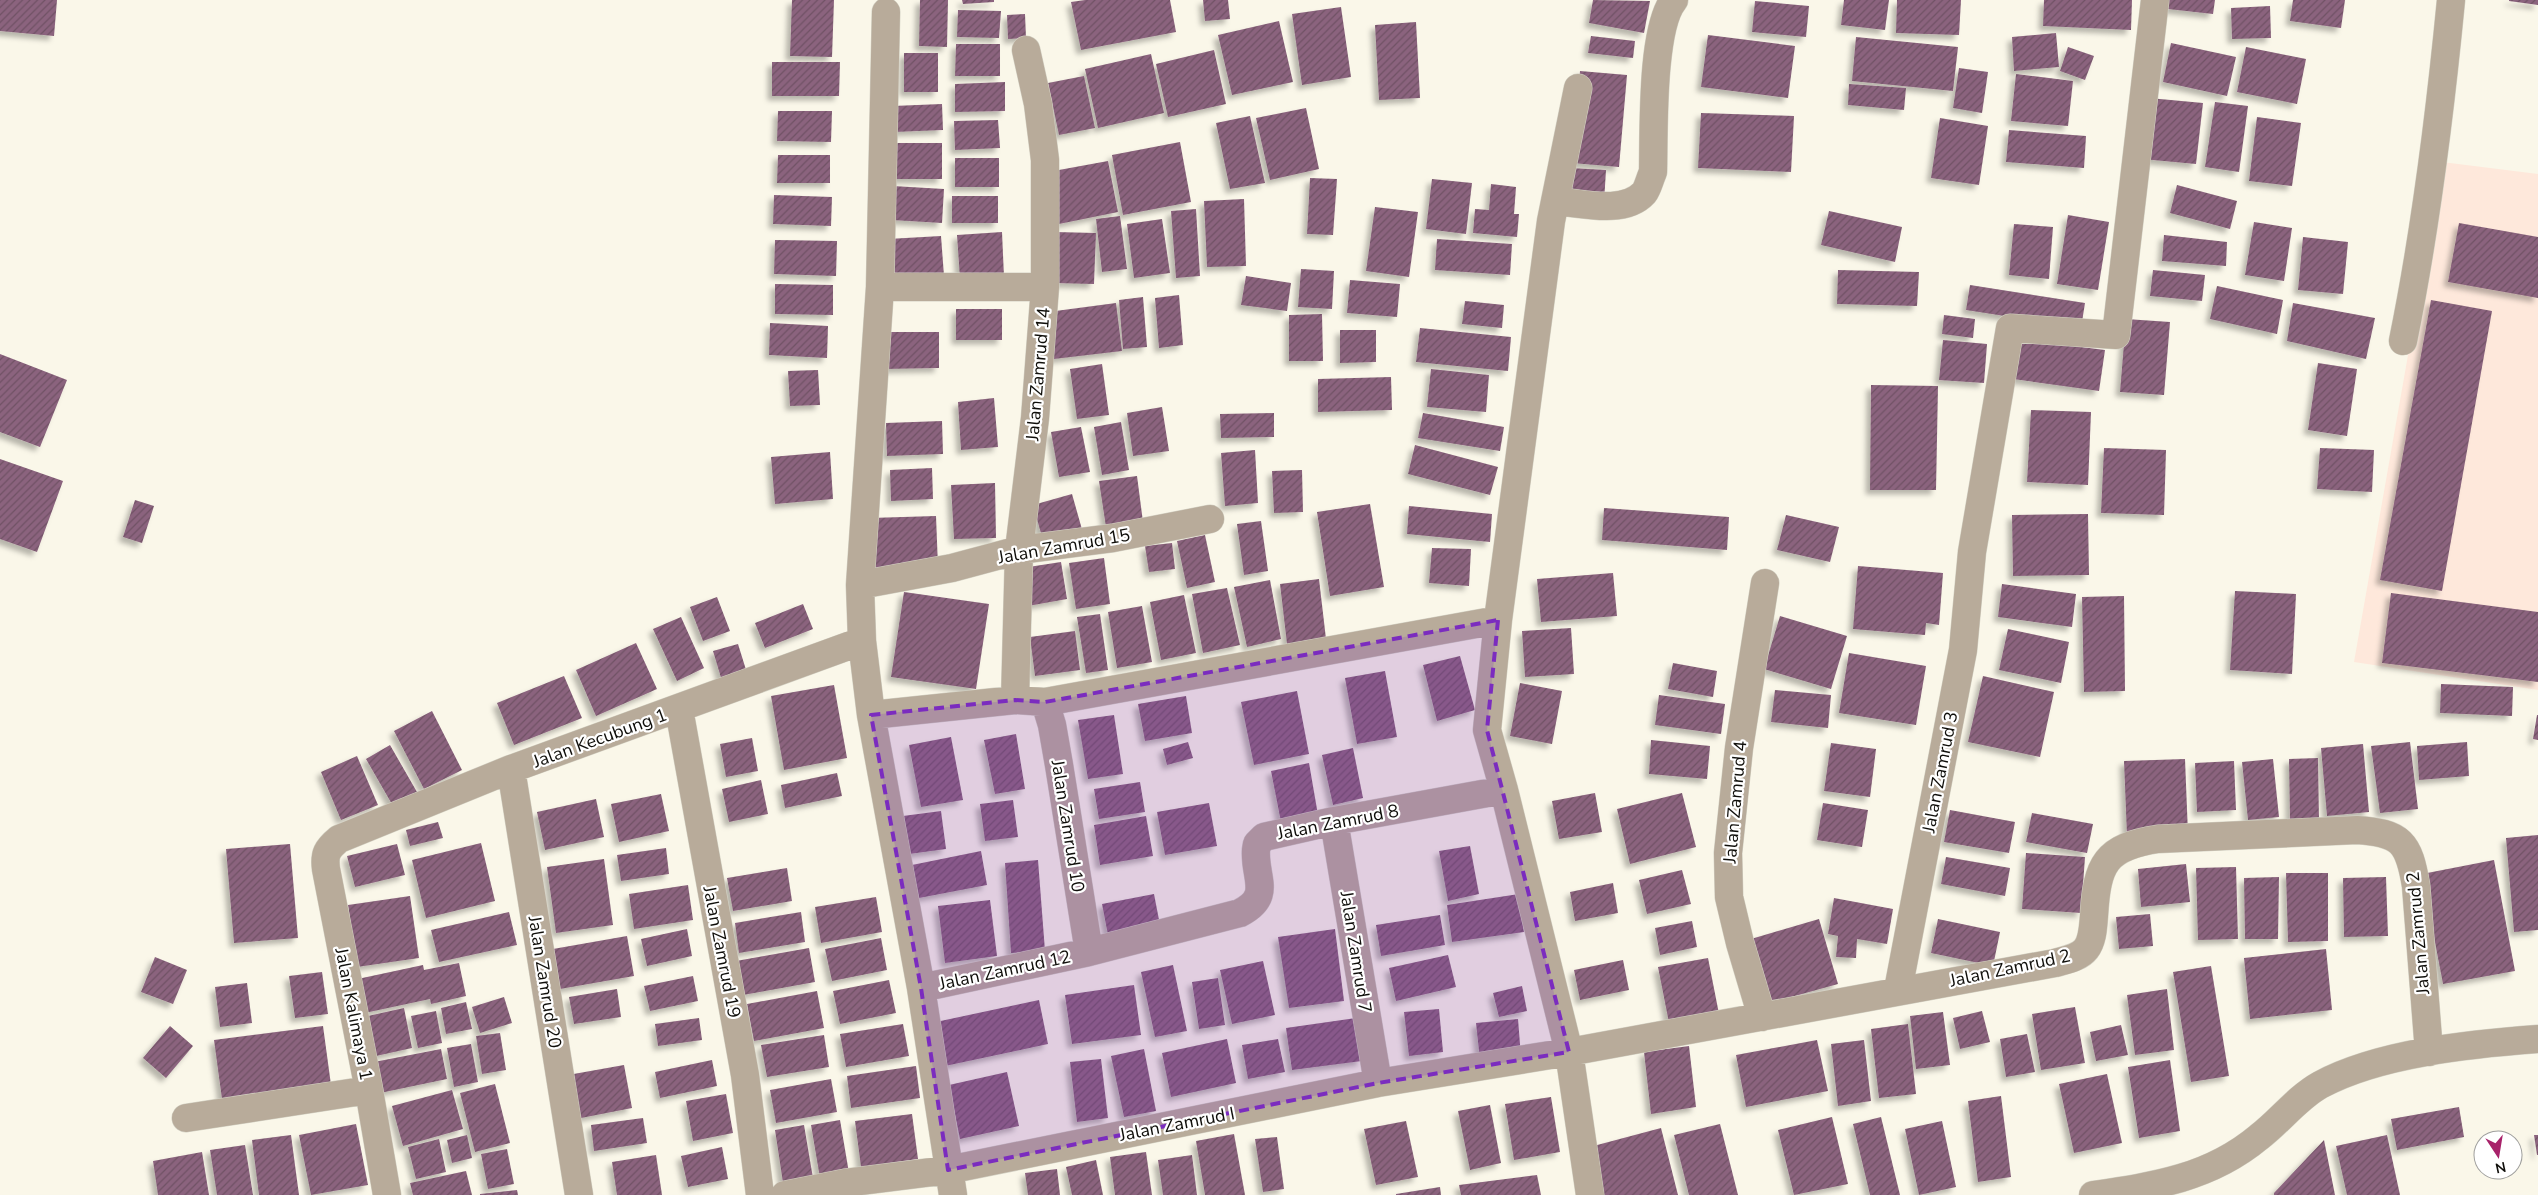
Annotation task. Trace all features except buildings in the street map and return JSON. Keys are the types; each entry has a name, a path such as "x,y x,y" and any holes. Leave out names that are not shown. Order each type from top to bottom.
{"street":[{"path":"1555,202 1614,206 1633,202 1646,191 1652,172 1659,38 1666,12 1674,0"},
{"name":"Jalan Zamrud 3","path":"1898,990 1961,660 1969,600 1972,552 2010,328 2116,335 2155,0"},
{"path":"2403,340 2423,232 2451,0"},
{"path":"886,12 880,287 860,585 862,641 871,715 921,988 951,1182"},
{"name":"Jalan Zamrud 14","path":"1015,700 1019,550 1035,418 1045,287 1045,160 1038,104 1026,50"},
{"path":"1578,88 1566,160 1555,202 1498,620 1487,730 1504,790 1568,1052 1590,1195"},
{"path":"880,287 1045,287"},
{"name":"Jalan Zamrud 15","path":"860,585 952,568 1019,550 1113,538 1210,519"},
{"name":"Jalan Zamrud 4","path":"1762,1018 1729,898 1728,853 1739,748 1765,583"},
{"path":"871,715 1015,700 1045,702 1498,620"},
{"name":"Jalan Kecubung 1","path":"339,839 511,769 862,641"},
{"name":"Jalan Zamrud 10","path":"1045,702 1056,749 1089,952"},
{"name":"Jalan Zamrud 19","path":"678,709 745,1075 760,1195"},
{"name":"Jalan Zamrud 20","path":"511,769 579,1195"},
{"name":"Jalan Zamrud 8","path":"1089,952 1240,913 1252,907 1259,894 1255,855 1264,837 1334,821 1504,790"},
{"name":"Jalan Zamrud 7","path":"1334,821 1378,1083"},
{"name":"Jalan Zamrud 2","path":"1568,1052 1762,1018 1898,990 2055,963 2074,957 2086,949 2090,940 2093,928 2096,884 2105,863 2121,848 2135,842 2158,839 2357,830 2380,831 2400,840 2412,863 2428,1052"},
{"name":"Jalan Kalimaya 1","path":"339,839 328,848 325,860 369,1090 386,1195"},
{"name":"Jalan Zamrud 12","path":"921,988 1089,952"},
{"path":"2093,1195 2142,1188 2204,1172 2230,1158 2259,1137 2319,1086 2358,1068 2428,1052 2538,1039"},
{"name":"Jalan Zamrud I","path":"785,1195 845,1183 951,1182 1378,1083 1568,1052"},
{"path":"186,1118 369,1090"}],"highlighted area":[{"path":"1498,620 1487,730 1569,1052 1378,1083 948,1170 921,988 871,715 1015,700 1045,702"}],"shaded area":[{"path":"2442,162 2538,174 2538,690 2354,662"}]}
